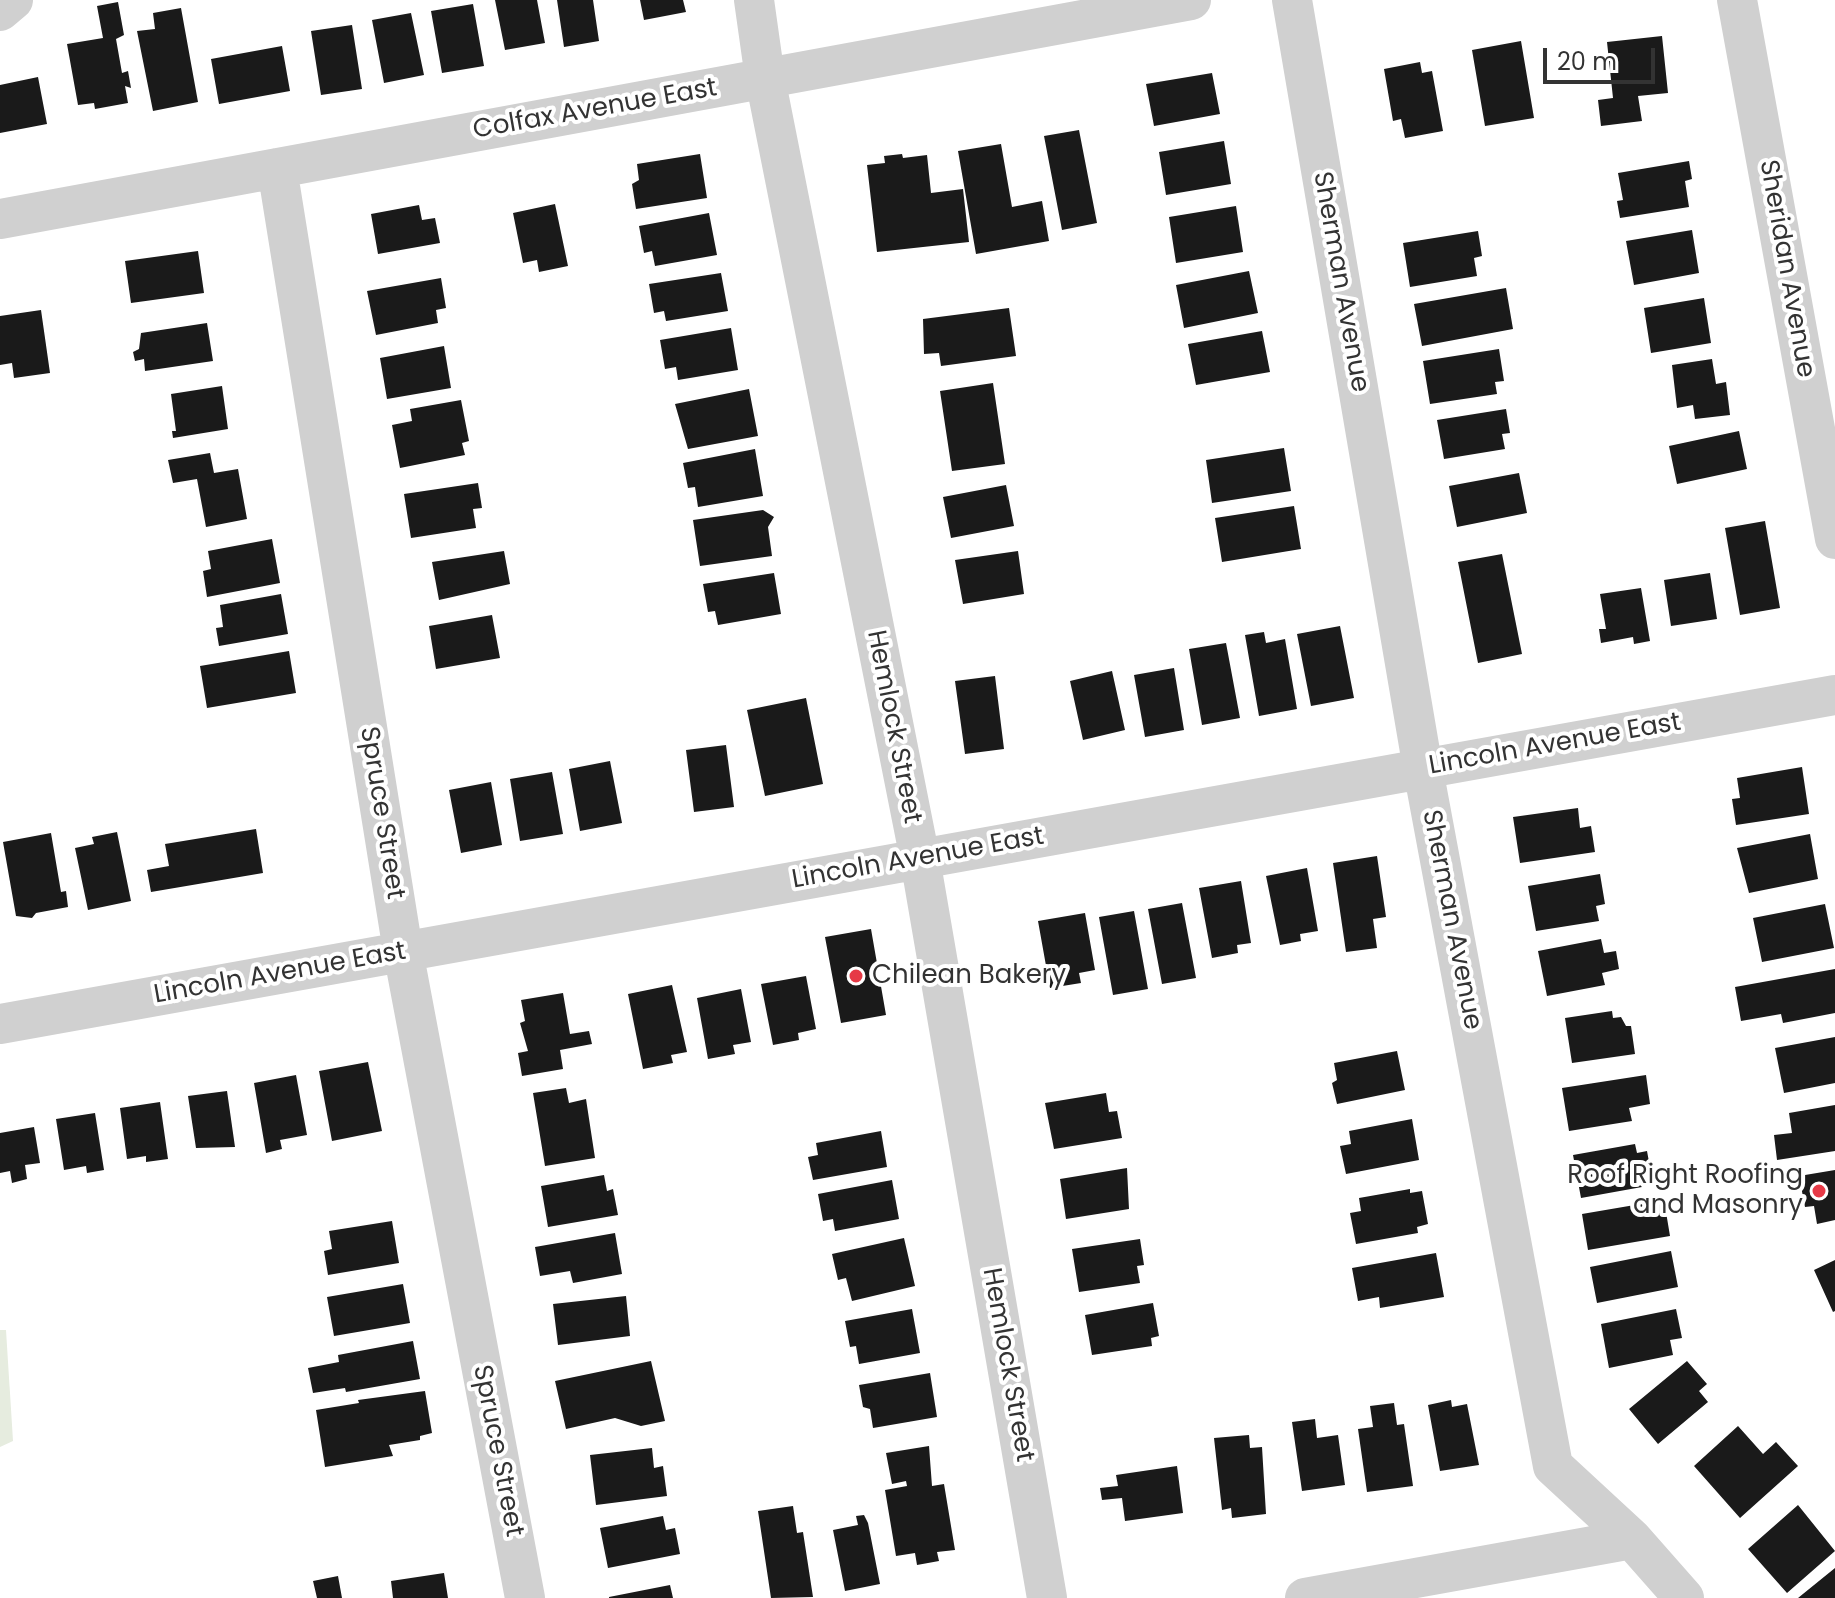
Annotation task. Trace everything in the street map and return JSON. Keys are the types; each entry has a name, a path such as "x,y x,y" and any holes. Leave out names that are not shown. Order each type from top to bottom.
{"street":[{"path":"0,11 13,0"},
{"name":"Hemlock Street","path":"754,0 765,78 920,859 1047,1598"},
{"name":"Colfax Avenue East","path":"0,219 1191,0"},
{"name":"Sherman Avenue","path":"1292,0 1423,769 1553,1466 1632,1539 1684,1598"},
{"name":"Sheridan Avenue","path":"1737,0 1835,539"},
{"name":"Spruce Street","path":"277,168 403,951 525,1598"},
{"name":"Lincoln Avenue East","path":"0,1024 1835,695"},
{"path":"1305,1598 1632,1539"}],"shaded area":[{"path":"0,1330 6,1330 13,1441 0,1447"}],"building":[{"path":"495,0 537,0 545,43 505,50"},
{"path":"557,0 593,0 599,41 564,47"},
{"path":"640,0 683,0 686,12 644,20"},
{"path":"118,2 124,35 116,39 122,73 128,71 131,88 125,86 128,103 95,109 94,103 78,105 67,44 103,38 97,6"},
{"path":"473,4 484,66 442,73 431,11"},
{"path":"181,8 198,102 153,111 137,31 155,29 153,13"},
{"path":"411,13 424,75 384,83 372,20"},
{"path":"352,25 362,89 321,95 311,31"},
{"path":"1662,36 1668,93 1638,96 1642,121 1601,126 1598,100 1613,98 1607,42"},
{"path":"1521,41 1534,118 1485,126 1472,50"},
{"path":"282,46 290,91 219,104 211,59"},
{"path":"1420,62 1422,73 1432,71 1443,131 1405,138 1401,119 1393,121 1384,69"},
{"path":"1212,73 1220,114 1154,126 1146,84"},
{"path":"38,77 47,124 0,133 0,85"},
{"path":"1079,130 1097,223 1062,230 1044,136"},
{"path":"1224,141 1231,184 1166,195 1159,152"},
{"path":"1001,144 1012,207 1042,201 1049,241 976,254 958,151"},
{"path":"700,154 707,198 636,209 632,184 639,180 637,164"},
{"path":"902,154 903,158 927,155 931,193 963,189 969,242 877,252 867,165 885,163 884,156"},
{"path":"1689,161 1692,179 1685,181 1689,207 1620,218 1617,201 1623,200 1618,173"},
{"path":"555,204 568,266 539,272 537,260 523,263 513,213"},
{"path":"419,205 422,220 435,218 440,243 378,254 371,214"},
{"path":"1236,206 1243,252 1176,263 1169,217"},
{"path":"709,213 717,255 655,266 652,251 644,253 639,226"},
{"path":"1692,230 1699,273 1634,285 1626,241"},
{"path":"1478,231 1482,256 1474,258 1477,276 1410,287 1403,243"},
{"path":"198,251 204,293 131,303 125,261"},
{"path":"1249,271 1258,313 1184,328 1176,285"},
{"path":"721,273 728,311 666,321 664,311 654,313 649,284"},
{"path":"441,278 446,308 436,310 438,323 376,335 367,291"},
{"path":"1506,288 1513,329 1422,346 1414,304"},
{"path":"1704,298 1711,343 1651,353 1644,308"},
{"path":"1009,308 1016,356 941,366 939,353 924,354 923,319"},
{"path":"41,310 50,373 14,378 12,363 0,365 0,316"},
{"path":"207,323 213,361 145,371 144,359 135,361 133,352 139,349 141,333"},
{"path":"731,328 738,370 678,380 676,367 665,369 660,340"},
{"path":"1262,331 1270,372 1196,385 1188,344"},
{"path":"444,346 451,388 387,399 380,358"},
{"path":"1499,349 1504,381 1495,382 1497,394 1430,404 1423,361"},
{"path":"1712,359 1716,384 1726,382 1730,415 1695,419 1693,405 1677,408 1672,365"},
{"path":"993,383 1005,464 952,471 940,391"},
{"path":"222,386 228,429 173,438 172,431 176,431 171,394"},
{"path":"749,389 758,436 688,449 675,404"},
{"path":"461,400 469,441 462,443 465,455 400,468 392,425 412,421 410,409"},
{"path":"1506,409 1510,433 1502,434 1505,449 1444,459 1437,420"},
{"path":"1739,431 1747,469 1677,484 1669,446"},
{"path":"1284,448 1291,491 1212,503 1206,460"},
{"path":"755,449 763,496 698,507 695,487 688,488 683,463"},
{"path":"210,453 214,473 238,469 247,519 206,527 197,479 173,483 168,460"},
{"path":"1519,473 1527,513 1457,527 1449,486"},
{"path":"478,483 482,508 473,509 476,528 411,538 404,494"},
{"path":"1006,485 1014,526 951,538 943,497"},
{"path":"1294,506 1301,549 1222,562 1215,518"},
{"path":"763,510 774,517 768,527 772,556 700,566 693,520"},
{"path":"1765,521 1780,608 1740,615 1725,528"},
{"path":"272,539 280,583 207,597 203,571 211,569 208,551"},
{"path":"504,551 510,584 439,600 432,562"},
{"path":"1018,551 1024,594 963,604 955,560"},
{"path":"1502,554 1522,654 1478,663 1458,562"},
{"path":"774,573 781,614 718,625 715,611 708,612 703,584"},
{"path":"1710,573 1717,619 1671,626 1664,580"},
{"path":"1641,588 1650,641 1634,644 1633,637 1601,643 1599,629 1606,629 1600,594"},
{"path":"281,594 288,634 219,646 216,628 223,627 220,605"},
{"path":"492,615 500,658 436,669 429,626"},
{"path":"1340,626 1354,698 1311,706 1297,634"},
{"path":"1264,632 1266,643 1285,639 1297,709 1259,716 1245,635"},
{"path":"1226,643 1240,718 1202,725 1189,649"},
{"path":"289,651 296,693 207,708 200,666"},
{"path":"1174,668 1184,730 1145,737 1134,675"},
{"path":"1112,671 1125,730 1083,740 1070,681"},
{"path":"995,676 1004,749 965,754 955,681"},
{"path":"806,698 823,784 765,796 747,710"},
{"path":"726,745 734,807 694,812 686,750"},
{"path":"610,761 622,823 580,831 569,769"},
{"path":"1802,767 1809,814 1736,825 1732,799 1740,798 1737,778"},
{"path":"552,772 563,834 520,841 510,779"},
{"path":"491,782 502,845 461,853 449,790"},
{"path":"1578,808 1580,828 1591,826 1595,852 1520,863 1513,817"},
{"path":"256,829 263,873 151,892 147,870 169,866 165,844"},
{"path":"117,832 131,901 88,910 75,848 94,844 92,837"},
{"path":"51,833 61,892 66,891 68,907 36,913 32,918 16,916 3,842"},
{"path":"1810,834 1818,879 1749,893 1737,848"},
{"path":"1377,856 1386,917 1373,919 1377,948 1346,952 1333,863"},
{"path":"1307,868 1318,931 1300,934 1301,941 1280,945 1266,876"},
{"path":"1600,874 1605,904 1596,906 1599,921 1536,931 1528,886"},
{"path":"1241,881 1251,943 1237,945 1238,953 1212,958 1199,888"},
{"path":"1182,903 1196,978 1162,984 1148,909"},
{"path":"1825,904 1834,948 1762,962 1753,918"},
{"path":"1134,911 1148,989 1113,995 1099,917"},
{"path":"1085,913 1095,970 1079,973 1081,983 1050,988 1038,921"},
{"name":"Chilean Bakery","path":"871,929 886,1015 841,1023 825,937"},
{"path":"1601,939 1604,953 1616,951 1619,969 1602,973 1605,985 1547,996 1538,951"},
{"path":"1835,969 1835,1013 1783,1023 1781,1014 1741,1021 1735,987"},
{"path":"806,976 816,1029 798,1033 799,1040 773,1045 761,984"},
{"path":"672,985 687,1052 671,1055 673,1063 643,1069 628,994"},
{"path":"741,989 751,1042 733,1045 735,1054 708,1059 697,998"},
{"path":"563,993 570,1034 589,1031 592,1044 560,1050 563,1069 522,1076 518,1053 528,1051 520,1023 525,1021 521,1000"},
{"path":"1612,1011 1613,1018 1621,1017 1626,1026 1631,1026 1635,1054 1572,1063 1565,1018"},
{"path":"1835,1037 1835,1083 1784,1093 1775,1048"},
{"path":"1397,1051 1405,1090 1337,1104 1332,1083 1337,1080 1334,1063"},
{"path":"368,1062 382,1131 332,1141 319,1071"},
{"path":"296,1075 307,1135 280,1140 282,1149 266,1153 254,1083"},
{"path":"1646,1075 1650,1104 1629,1108 1632,1121 1569,1131 1562,1088"},
{"path":"566,1088 569,1103 586,1099 595,1158 545,1166 533,1093"},
{"path":"227,1091 235,1147 196,1148 188,1096"},
{"path":"1106,1093 1109,1112 1117,1111 1122,1138 1054,1149 1045,1103"},
{"path":"160,1102 168,1159 146,1162 146,1156 127,1159 120,1108"},
{"path":"1835,1105 1835,1151 1777,1160 1774,1135 1792,1133 1789,1113"},
{"path":"95,1113 104,1170 87,1173 86,1166 64,1170 56,1119"},
{"path":"1412,1119 1419,1160 1346,1174 1340,1146 1351,1144 1349,1131"},
{"path":"34,1127 40,1163 25,1165 27,1179 12,1183 10,1171 0,1173 0,1133"},
{"path":"881,1131 887,1167 813,1180 808,1157 818,1155 816,1143"},
{"path":"1635,1144 1637,1153 1647,1151 1651,1173 1640,1174 1642,1187 1581,1198 1573,1155"},
{"path":"1127,1168 1129,1209 1066,1219 1060,1179"},
{"name":"Roof Right Roofing and Masonry","path":"1835,1170 1835,1220 1817,1224 1814,1206 1805,1207 1799,1176"},
{"path":"604,1175 607,1191 613,1189 618,1215 548,1227 541,1186"},
{"path":"892,1180 899,1219 835,1231 833,1219 823,1221 818,1194"},
{"path":"1410,1189 1410,1193 1422,1191 1428,1224 1417,1227 1418,1233 1356,1244 1350,1213 1361,1211 1359,1198"},
{"path":"1664,1200 1670,1236 1588,1250 1582,1214"},
{"path":"392,1221 399,1263 328,1275 324,1251 332,1249 329,1231"},
{"path":"615,1233 622,1274 573,1283 570,1271 540,1276 535,1247"},
{"path":"904,1238 915,1286 852,1301 846,1278 838,1280 832,1254"},
{"path":"1140,1239 1144,1265 1137,1266 1140,1283 1079,1292 1072,1249"},
{"path":"1671,1251 1678,1287 1597,1303 1590,1267"},
{"path":"1436,1253 1444,1297 1380,1308 1379,1297 1358,1301 1352,1268"},
{"path":"1835,1260 1835,1311 1833,1312 1814,1270"},
{"path":"403,1284 410,1323 334,1336 327,1297"},
{"path":"626,1296 630,1336 558,1345 553,1304"},
{"path":"1153,1303 1159,1336 1151,1338 1152,1346 1092,1355 1085,1315"},
{"path":"912,1309 920,1353 859,1364 856,1346 850,1347 845,1321"},
{"path":"1676,1309 1682,1338 1670,1340 1673,1355 1609,1368 1601,1324"},
{"path":"413,1341 420,1379 346,1392 345,1388 313,1393 308,1368 339,1362 338,1355"},
{"path":"651,1361 665,1421 641,1426 615,1418 566,1429 555,1381"},
{"path":"1687,1361 1707,1384 1699,1391 1708,1402 1658,1444 1629,1409"},
{"path":"930,1373 937,1417 873,1428 870,1409 863,1407 859,1385"},
{"path":"425,1391 432,1433 420,1436 420,1440 389,1445 393,1456 325,1467 316,1410 359,1403 358,1400"},
{"path":"1451,1400 1452,1407 1467,1404 1479,1465 1440,1471 1428,1405"},
{"path":"1394,1403 1397,1425 1404,1424 1413,1486 1367,1492 1358,1429 1373,1427 1370,1406"},
{"path":"1315,1419 1317,1438 1338,1435 1345,1485 1302,1491 1292,1422"},
{"path":"1738,1426 1763,1454 1776,1442 1798,1466 1740,1518 1694,1466"},
{"path":"1249,1435 1250,1448 1262,1447 1266,1514 1232,1518 1231,1508 1222,1510 1214,1438"},
{"path":"929,1446 932,1486 944,1484 955,1550 937,1552 939,1561 917,1565 915,1553 896,1556 885,1490 907,1486 906,1481 892,1484 886,1453"},
{"path":"652,1448 654,1468 663,1466 667,1496 596,1505 590,1455"},
{"path":"1177,1466 1183,1513 1125,1521 1122,1498 1102,1500 1100,1488 1118,1486 1116,1475"},
{"path":"1798,1505 1835,1551 1787,1593 1748,1549"},
{"path":"793,1506 797,1533 803,1532 813,1597 771,1598 758,1511"},
{"path":"864,1515 880,1584 845,1591 833,1530 858,1525 856,1516"},
{"path":"663,1516 666,1530 675,1528 680,1554 608,1568 600,1528"},
{"path":"1835,1568 1835,1598 1798,1598"},
{"path":"444,1573 448,1598 393,1598 391,1581"},
{"path":"338,1576 342,1598 317,1598 313,1581"},
{"path":"670,1585 673,1598 609,1598 609,1597"}],"place":[{"name":"Chilean Bakery","path":"856,976"},
{"name":"Roof Right Roofing and Masonry","path":"1819,1191"}]}
